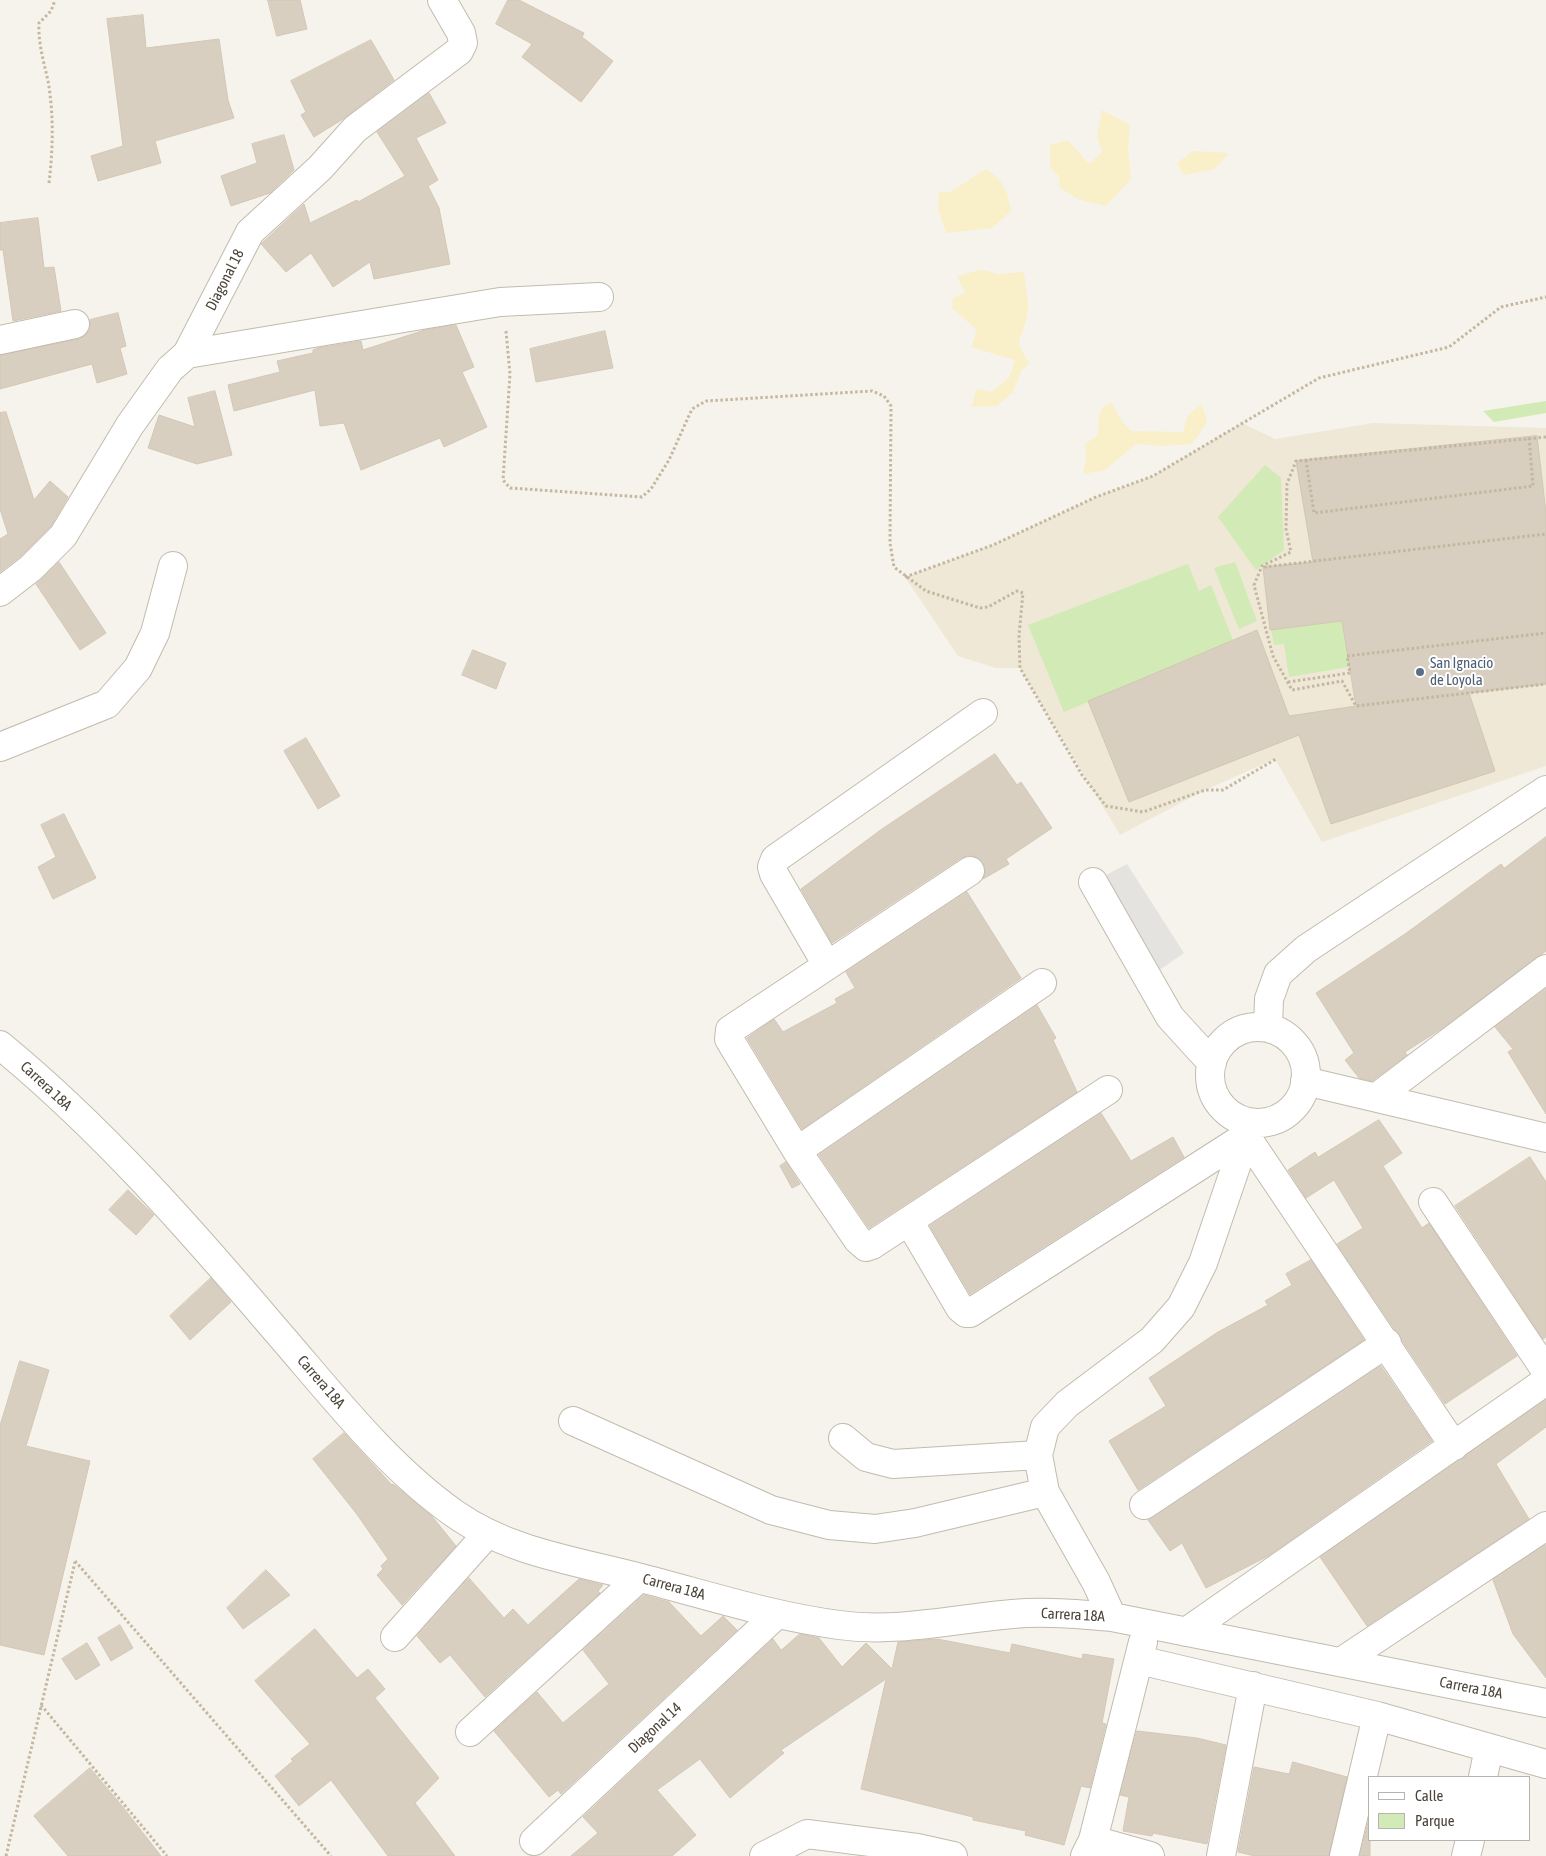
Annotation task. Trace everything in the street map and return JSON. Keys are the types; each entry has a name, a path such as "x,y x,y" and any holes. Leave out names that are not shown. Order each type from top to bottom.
{"street":[{"name":"Diagonal 18","path":"0,592 36,563 63,536 130,426 170,369 187,354 250,232 320,168 355,129 459,51 463,44 461,33 442,0"},
{"path":"187,354 500,302 599,297"},
{"path":"0,340 74,324"},
{"path":"0,747 107,704 138,668 155,634 173,566"},
{"path":"827,966 774,874 772,867 775,859 984,713"},
{"path":"1268,1028 1269,999 1278,974 1306,949 1543,800"},
{"path":"970,871 730,1030 728,1034 797,1151 861,1245 872,1245 1108,1090"},
{"path":"1093,882 1170,1017 1212,1063"},
{"path":"1377,1097 1546,969"},
{"path":"797,1151 1042,984"},
{"path":"910,1221 960,1308 966,1313 970,1313 1248,1129 1287,1113 1300,1099 1306,1081 1305,1066 1296,1047 1281,1032 1268,1028 1253,1027 1239,1031 1227,1039 1217,1050 1212,1063 1210,1079 1214,1095 1223,1108 1248,1129 1454,1446"},
{"name":"Carrera 18A","path":"0,1045 47,1086 195,1237 333,1396 392,1460 456,1515 488,1533 520,1547 776,1615 842,1626 890,1627 940,1624 1013,1614 1059,1613 1112,1617 1535,1700"},
{"path":"1306,1081 1541,1133"},
{"path":"1112,1617 1096,1582 1045,1492 1038,1455 1044,1427 1061,1410 1152,1340 1181,1307 1203,1262 1248,1129"},
{"path":"1434,1202 1546,1371"},
{"path":"1144,1505 1387,1343"},
{"path":"1186,1632 1546,1381"},
{"path":"572,1422 771,1510 829,1525 875,1529 915,1523 1045,1492"},
{"path":"843,1438 866,1457 893,1464 1038,1455"},
{"path":"1341,1662 1546,1526"},
{"path":"395,1637 488,1533"},
{"path":"470,1732 639,1578"},
{"name":"Diagonal 14","path":"534,1841 776,1615"},
{"path":"1146,1624 1139,1660 1089,1848 1150,1856"},
{"path":"1139,1660 1377,1716 1546,1764"},
{"path":"1535,1700 1546,1682"},
{"path":"1221,1856 1253,1686"},
{"path":"1344,1856 1377,1716"},
{"path":"1483,1776 1489,1748"},
{"path":"764,1856 808,1834 917,1848 953,1856"},
{"path":"1466,1856 1470,1841"}],"path":[{"path":"49,183 54,148 51,108 38,38 39,23 51,10 55,0"},
{"path":"905,577 994,545 1096,497 1153,476 1320,378 1448,347 1500,307 1546,297"},
{"path":"500,302 509,347 510,374 503,480 510,488 642,497 651,489 669,460 692,410 706,401 872,392 884,396 891,406 890,543 894,566 905,577 926,591 980,608 988,607 1017,591 1023,593 1020,668 1082,775 1106,806 1143,812 1205,790 1223,790 1276,759"},
{"path":"1546,437 1529,437 1296,461 1287,484 1286,529 1291,552 1262,566 1254,585 1273,656 1292,690 1342,681 1356,706 1546,684"},
{"path":"1306,460 1314,513 1533,486 1529,437"},
{"path":"1263,567 1546,534"},
{"path":"1288,682 1350,673 1347,656 1546,633"},
{"path":"6,1856 75,1561 331,1856"},
{"path":"40,1705 167,1856"}],"shaded area":[{"path":"1242,423 1275,439 1373,423 1546,428 1546,766 1322,842 1275,759 1205,790 1120,835 1020,668 996,668 958,656 905,577 993,545 1096,497 1153,476"},
{"path":"1127,864 1184,953 1148,978 1093,882"}],"green space":[{"path":"1546,401 1546,413 1494,422 1483,411"},
{"path":"1265,465 1281,478 1284,550 1256,570 1218,517"},
{"path":"1235,562 1257,621 1239,629 1214,568"},
{"path":"1188,564 1199,591 1211,585 1233,640 1064,712 1028,625"},
{"path":"1546,596 1546,633 1348,656 1349,667 1289,677 1284,644 1274,645 1269,620 1293,627"}],"sand":[{"path":"1102,110 1130,125 1128,148 1131,179 1106,206 1080,200 1060,188 1059,176 1050,167 1050,145 1068,140 1089,164 1102,152 1097,135"},
{"path":"1193,151 1229,153 1215,169 1184,175 1177,163"},
{"path":"986,169 997,177 1004,187 1011,211 992,228 946,233 938,208 939,192 950,192"},
{"path":"981,270 1000,274 1024,272 1028,311 1019,344 1030,363 1021,371 1013,392 997,406 972,407 976,389 991,392 1009,378 1015,360 971,347 977,330 952,308 953,298 965,293 957,276"},
{"path":"1112,402 1120,419 1131,431 1183,432 1188,415 1202,404 1207,422 1192,444 1161,446 1136,444 1105,470 1083,474 1086,459 1085,444 1098,435 1099,416 1103,407"}],"building":[{"path":"268,0 300,0 307,29 277,36"},
{"path":"508,0 519,0 584,33 582,37 613,61 581,102 522,57 532,44 496,24"},
{"path":"143,15 146,48 219,39 228,100 234,118 155,141 161,163 98,181 91,156 123,146 107,19"},
{"path":"371,40 394,80 343,119 314,137 301,115 306,112 291,81"},
{"path":"429,93 446,123 416,138 438,180 428,186 439,208 450,264 374,279 370,262 333,287 311,253 286,272 261,244 304,204 310,223 357,200 358,202 405,176 377,132"},
{"path":"284,135 294,170 270,193 231,206 221,176 257,163 252,144"},
{"path":"38,218 44,268 54,267 61,311 13,321 3,250 0,250 0,223"},
{"path":"118,313 126,346 120,348 127,374 97,383 92,364 0,389 0,355 79,339 86,335 90,329 90,320"},
{"path":"456,325 474,367 462,372 487,427 444,447 440,438 361,470 344,423 320,426 315,390 234,411 228,385 280,372 277,361 313,353 313,350 318,348 361,341 363,350 425,330"},
{"path":"605,331 613,368 536,382 530,349"},
{"path":"215,391 232,455 197,464 148,448 159,415 195,427 188,398"},
{"path":"6,412 34,500 50,481 68,497 51,526 21,556 0,572 0,539 8,534 0,509 0,413"},
{"path":"1537,436 1546,513 1546,684 1469,693 1495,771 1331,824 1299,735 1129,802 1088,701 1257,630 1289,716 1356,706 1342,621 1270,630 1263,567 1313,562 1296,461"},
{"path":"59,562 106,633 80,650 36,584"},
{"path":"473,650 506,663 496,689 462,675"},
{"path":"306,738 340,796 318,809 284,751"},
{"path":"995,754 1017,785 1021,782 1052,828 1006,859 1009,864 983,879 986,871 983,862 970,855 961,858 832,943 801,889 882,829"},
{"path":"64,814 96,878 53,899 38,867 56,857 41,825"},
{"path":"1546,837 1546,951 1441,1029 1405,1052 1407,1055 1372,1081 1359,1078 1345,1060 1354,1053 1316,993 1405,934 1501,864 1504,868"},
{"path":"967,892 1021,978 802,1129 747,1038 774,1019 783,1032 837,1003 835,999 855,988 846,972"},
{"path":"1546,989 1546,1114 1508,1052 1513,1049 1495,1027"},
{"path":"1037,1005 1056,1038 1053,1040 1077,1092 869,1228 819,1155"},
{"path":"1101,1113 1131,1161 1173,1137 1184,1157 970,1294 930,1226"},
{"path":"1379,1120 1402,1153 1383,1166 1422,1228 1429,1223 1517,1356 1445,1404 1337,1244 1363,1228 1334,1180 1306,1198 1288,1170 1315,1152 1318,1157"},
{"path":"1530,1157 1546,1182 1546,1337 1543,1339 1455,1206"},
{"path":"786,1162 800,1184 792,1188 780,1166"},
{"path":"128,1190 154,1215 136,1235 109,1210"},
{"path":"1311,1260 1364,1340 1138,1490 1109,1441 1166,1406 1149,1378 1218,1332 1268,1305 1265,1301 1292,1285 1286,1274"},
{"path":"211,1278 231,1302 190,1340 170,1316"},
{"path":"20,1361 49,1370 26,1446 90,1461 44,1655 0,1645 0,1426"},
{"path":"1381,1366 1432,1441 1268,1556 1206,1588 1182,1543 1170,1551 1148,1520"},
{"path":"1546,1400 1546,1427 1496,1464 1529,1519 1367,1626 1320,1557"},
{"path":"344,1433 392,1485 431,1515 456,1546 402,1605 377,1575 383,1569 381,1566 388,1559 356,1513 313,1459"},
{"path":"1545,1545 1546,1678 1513,1634 1493,1580"},
{"path":"266,1570 290,1595 243,1629 227,1608"},
{"path":"469,1578 504,1618 513,1609 528,1625 579,1579 603,1585 598,1591 600,1593 485,1697 450,1655 440,1663 417,1636"},
{"path":"644,1595 669,1602 701,1636 723,1616 737,1630 561,1794 558,1790 549,1797 494,1731 537,1692 563,1723 609,1684 583,1650"},
{"path":"120,1625 133,1648 111,1661 98,1638"},
{"path":"315,1629 357,1678 368,1669 385,1689 375,1698 439,1778 415,1803 455,1856 388,1856 331,1780 299,1806 275,1776 293,1761 291,1759 310,1744 255,1681"},
{"path":"800,1634 819,1638 842,1667 866,1643 892,1669 898,1642 937,1639 1010,1653 1012,1644 1082,1659 1083,1654 1114,1659 1102,1723 1106,1724 1090,1788 1081,1786 1064,1845 1025,1835 1026,1831 973,1820 973,1817 861,1789 886,1679 781,1750 784,1753 730,1798 700,1759 657,1790 696,1835 672,1856 571,1856 598,1833 583,1817 773,1639 781,1650"},
{"path":"87,1643 100,1665 76,1680 62,1659"},
{"path":"1137,1731 1197,1738 1226,1745 1207,1844 1153,1833 1152,1836 1123,1831 1129,1797 1120,1795"},
{"path":"1293,1762 1347,1777 1329,1856 1255,1856 1238,1852 1254,1767 1289,1774"},
{"path":"90,1768 161,1856 68,1856 34,1816"},
{"path":"1368,1823 1370,1856 1360,1856"}],"place":[{"name":"San Ignacio de Loyola","path":"1420,672"}]}
